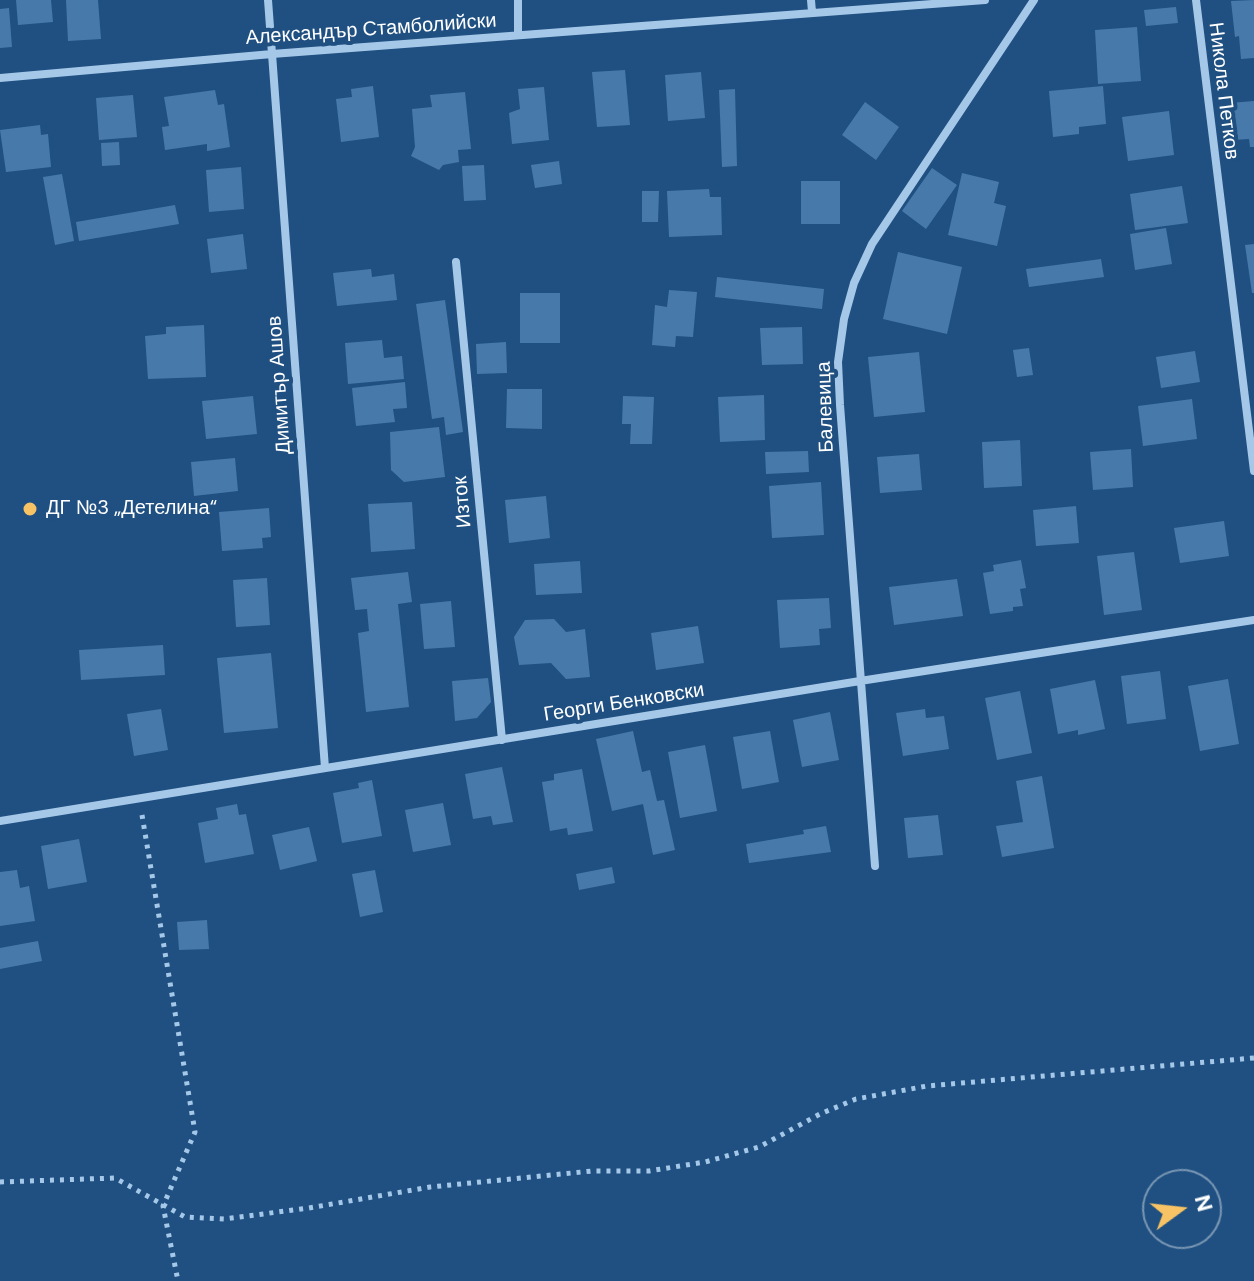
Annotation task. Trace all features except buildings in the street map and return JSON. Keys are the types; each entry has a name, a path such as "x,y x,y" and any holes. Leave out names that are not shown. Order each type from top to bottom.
{"street":[{"name":"Димитър Ашов","path":"268,0 325,768"},
{"path":"518,0 518,35"},
{"path":"811,0 812,12"},
{"name":"Александър Стамболийски","path":"0,78 272,54 985,0"},
{"name":"Балевица","path":"875,866 840,405 838,362 844,319 854,283 872,244 1034,0"},
{"name":"Никола Петков","path":"1196,0 1254,471"},
{"name":"Изток","path":"456,262 502,740"},
{"name":"Георги Бенковски","path":"0,821 1254,620"}],"path":[{"path":"140,799 195,1132 163,1206 178,1281"},
{"path":"0,1182 115,1178 185,1217 224,1219 430,1187 592,1171 649,1171 705,1162 759,1147 820,1114 856,1099 927,1086 1254,1058"}],"place":[{"name":"ДГ №3 „Детелина“","path":"30,509"}]}
